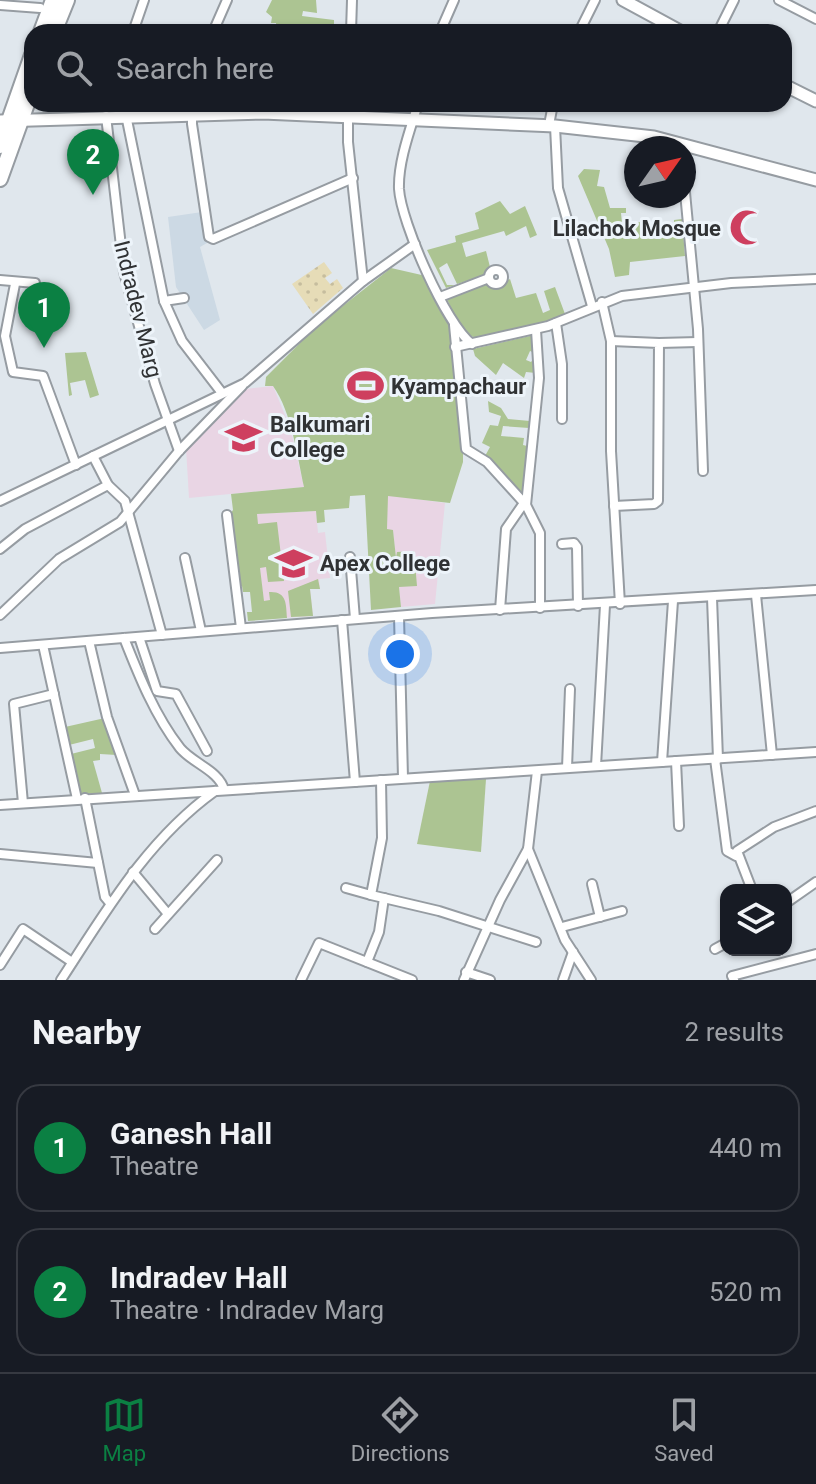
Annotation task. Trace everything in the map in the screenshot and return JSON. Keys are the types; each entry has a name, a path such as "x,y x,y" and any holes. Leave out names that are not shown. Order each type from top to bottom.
{"highway":[{"path":"57,24 67,0"},
{"path":"42,24 46,4"},
{"path":"0,146 24,79"},
{"path":"0,179 10,120 24,101"}],"street":[{"path":"136,24 144,0"},
{"path":"216,24 227,0"},
{"path":"351,24 352,0"},
{"path":"444,24 454,0"},
{"path":"583,24 595,0"},
{"path":"623,0 667,24"},
{"path":"722,24 734,0"},
{"path":"779,0 816,19"},
{"path":"0,5 46,4"},
{"path":"792,89 816,101"},
{"path":"10,120 154,112"},
{"path":"192,112 204,205 213,239 353,178"},
{"path":"347,112 363,281"},
{"path":"369,112 414,118 552,125 646,136"},
{"path":"416,112 399,190 415,244 440,297 454,323 472,344"},
{"path":"553,112 558,188 592,306"},
{"path":"126,115 164,301 182,341 222,393"},
{"name":"Indradev Marg","path":"106,116 124,272 167,421 179,451"},
{"path":"696,149 816,180"},
{"path":"686,208 698,342 703,471"},
{"path":"0,615 59,559 127,514 179,451 245,383 363,281 415,244"},
{"path":"440,297 489,278"},
{"path":"455,347 536,330 602,302 694,287 816,279"},
{"path":"0,280 36,284 41,330"},
{"path":"15,284 5,336 13,372 17,375 43,376 76,465"},
{"path":"164,301 184,298"},
{"path":"602,302 611,341 614,506 620,604"},
{"path":"454,323 466,449 487,462 525,504 540,533 540,608"},
{"path":"556,323 562,364 562,419"},
{"path":"500,610 506,529 525,504 539,378 536,330"},
{"path":"611,341 698,342"},
{"path":"614,506 654,504 658,501 659,343"},
{"path":"0,501 245,383"},
{"path":"93,456 108,485 125,501 162,635"},
{"path":"0,549 25,529 108,485"},
{"path":"227,515 241,628"},
{"path":"562,544 574,543 577,547 578,606"},
{"path":"350,557 355,619"},
{"path":"185,558 201,631"},
{"path":"0,648 355,619 816,590"},
{"path":"756,595 772,755"},
{"path":"712,598 716,759 727,851 736,856 749,884"},
{"path":"662,762 673,601"},
{"path":"596,766 605,605"},
{"path":"399,616 403,778"},
{"path":"342,620 355,782"},
{"path":"139,637 157,691 176,694 207,751"},
{"path":"124,638 144,686 173,737 186,754 220,779 220,790"},
{"path":"89,641 107,717 135,795"},
{"path":"43,645 105,897 110,903"},
{"path":"567,768 570,689"},
{"path":"23,803 14,704 54,694"},
{"path":"0,805 816,752"},
{"path":"676,761 679,826"},
{"path":"490,980 465,976 528,849 537,771"},
{"path":"371,895 382,838 381,780"},
{"path":"64,979 110,903 164,834 220,790"},
{"path":"736,856 745,844 764,832 816,811"},
{"path":"528,849 573,952 591,980"},
{"path":"0,854 98,863"},
{"path":"155,929 217,860"},
{"path":"133,872 168,914"},
{"path":"792,899 816,882"},
{"path":"592,884 600,917"},
{"path":"346,888 536,942"},
{"path":"367,962 379,932 384,898"},
{"path":"562,927 622,911"},
{"path":"0,965 23,929 72,962"},
{"path":"301,980 319,943 412,980"},
{"path":"715,949 720,946"},
{"path":"563,980 573,952"},
{"path":"734,980 732,976 757,967 816,954"}],"shaded area":[{"path":"202,212 207,243 200,247 220,320 204,330 176,287 168,217"},
{"name":"Balkumari College","path":"273,386 290,427 304,487 189,498 186,448 245,389"},
{"path":"387,495 445,503 435,604 401,607 393,530 387,530"},
{"name":"Apex College","path":"316,511 318,533 325,532 330,578 319,579 320,589 310,589 313,616 266,619 253,514"}],"green space":[{"path":"272,0 316,0 317,13 303,11 302,16 334,20 334,24 276,24 271,23 272,17 266,12"},
{"path":"584,169 600,170 597,186 604,187 610,208 626,208 626,213 621,213 622,223 640,222 645,235 659,234 658,225 666,224 667,232 674,232 674,220 682,219 685,256 630,262 629,275 615,277 609,249 578,176"},
{"path":"500,201 510,214 525,206 537,235 530,238 526,226 506,236 504,231 462,243 466,257 486,251 490,267 485,275 457,284 447,263 439,268 447,285 455,285 446,288 427,250 456,242 455,236 479,229 475,213"},
{"name":"Kyampachaur","path":"391,268 426,276 451,324 463,442 463,462 450,503 388,496 387,529 393,530 396,558 397,552 414,551 417,586 399,587 401,607 371,610 365,495 350,496 349,508 324,510 325,522 317,523 316,511 257,514 258,524 277,522 284,581 268,582 266,567 260,568 264,601 270,600 269,592 282,596 287,618 248,621 247,612 252,612 250,592 243,592 242,586 238,586 229,516 233,510 231,494 304,487 289,421 273,386 265,386 266,377 316,327"},
{"path":"510,279 516,298 536,293 543,313 550,310 544,291 555,287 565,314 553,321 478,339 462,332 447,299 449,296 487,282 496,287"},
{"path":"534,335 535,353 530,351 526,360 531,362 535,357 536,373 526,372 524,378 503,363 496,375 475,356 473,349"},
{"path":"86,352 99,395 90,398 85,380 70,383 72,395 69,396 65,353"},
{"path":"488,401 501,408 508,419 530,421 529,428 503,426 501,436 524,438 523,445 527,446 523,498 485,456 490,447 482,443 490,425 498,426 501,416 489,412"},
{"path":"318,579 320,589 310,589 313,616 291,617 288,591"},
{"path":"105,718 117,755 100,754 100,760 93,761 102,793 80,794 71,754 95,748 93,739 69,745 65,727"},
{"path":"486,779 481,852 417,844 430,781"}],"sand":[{"path":"324,262 332,273 325,278 330,284 337,279 343,288 313,314 292,284"}],"place":[{"name":"Indradev Hall","path":"93,195"},
{"name":"Lilachok Mosque","path":"747,228"},
{"name":"Ganesh Hall","path":"44,348"},
{"name":"Kyampachaur","path":"365,386"},
{"name":"Balkumari College","path":"244,437"},
{"name":"Apex College","path":"294,563"}]}
